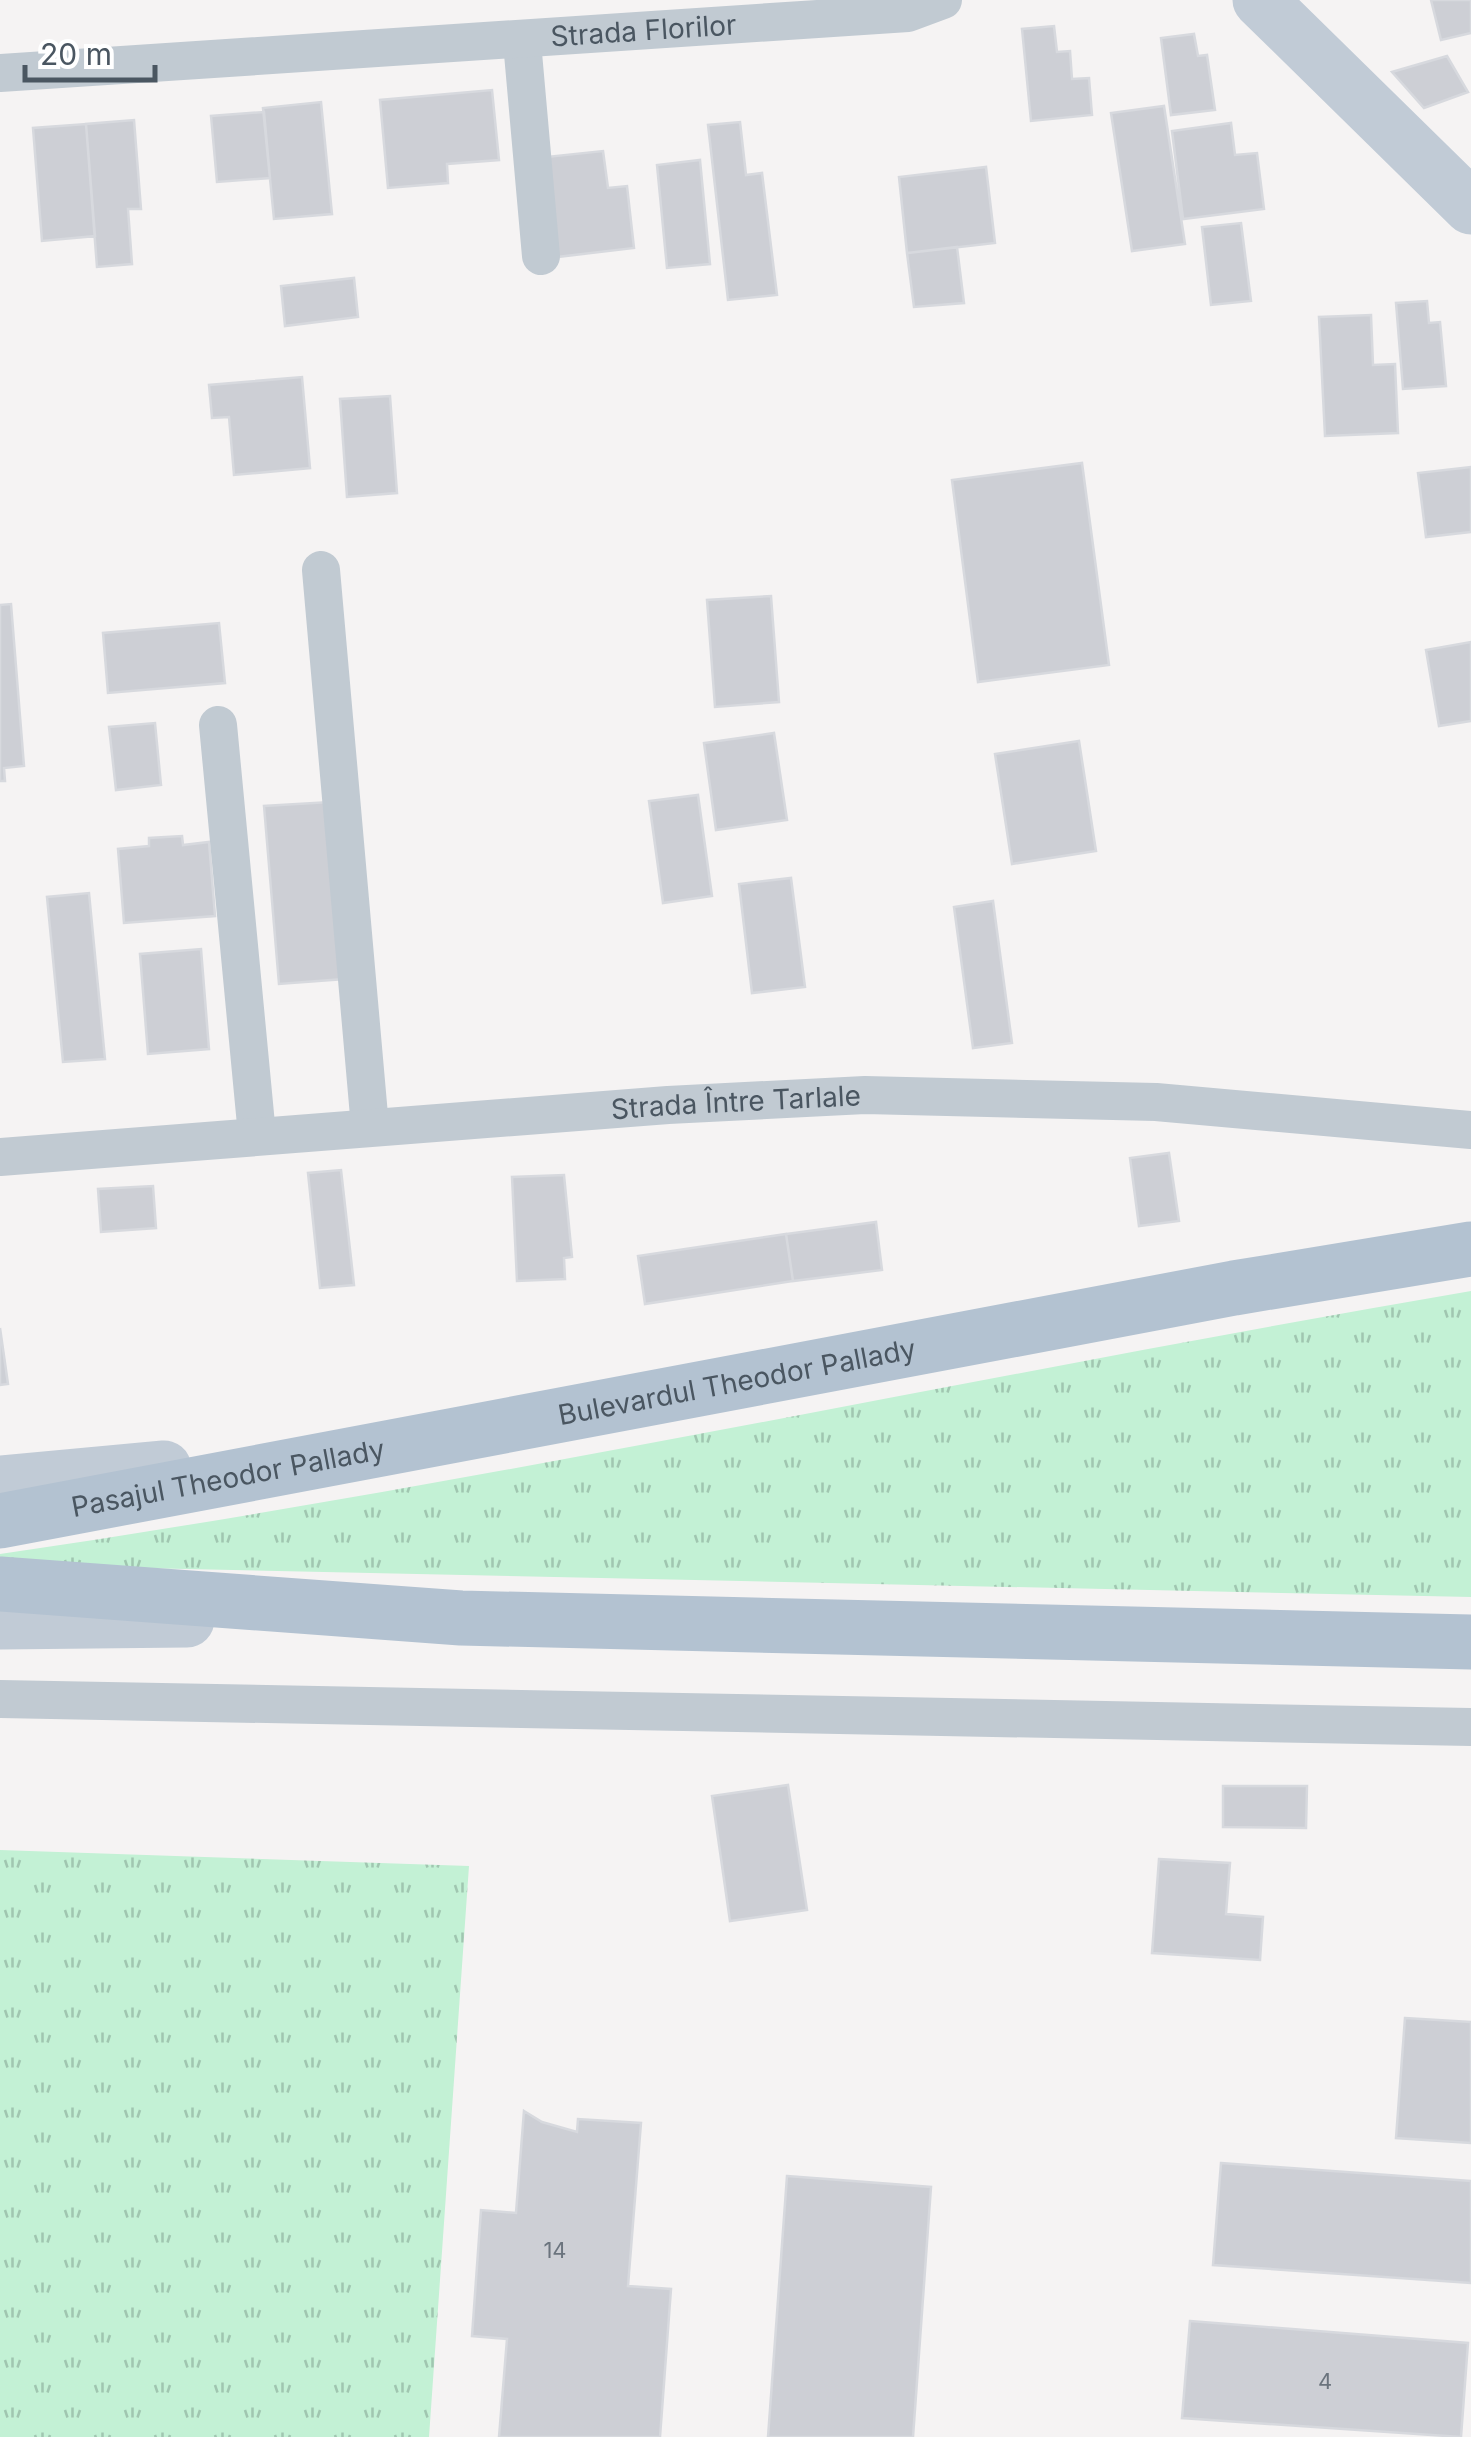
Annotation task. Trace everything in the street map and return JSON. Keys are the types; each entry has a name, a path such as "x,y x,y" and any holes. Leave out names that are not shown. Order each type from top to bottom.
{"main road":[{"path":"1260,0 1471,207"},
{"name":"Bulevardul Theodor Pallady","path":"0,1483 454,1434 1234,1288 1471,1249"},
{"name":"Pasajul Theodor Pallady","path":"0,1521 454,1434"},
{"path":"0,1584 461,1618"},
{"path":"0,1622 461,1618 1471,1642"}],"street":[{"name":"Strada Florilor","path":"0,73 522,42 908,13 943,0"},
{"name":"Strada Florilor","path":"522,42 541,256"},
{"path":"320,570 370,1127"},
{"path":"218,725 258,1135"},
{"name":"Strada Între Tarlale","path":"0,1157 722,1102 951,1094 1156,1102 1471,1130"},
{"path":"0,1699 1471,1727"}],"green space":[{"path":"1471,1291 1471,1597 0,1565 0,1554 369,1494"},
{"path":"0,1850 469,1866 429,2437 0,2437"}],"building":[{"path":"1431,0 1471,0 1471,33 1441,40"},
{"path":"1054,26 1057,52 1070,51 1072,79 1089,78 1092,115 1031,121 1022,29"},
{"path":"1194,34 1198,56 1207,55 1215,110 1171,115 1161,38"},
{"path":"1447,56 1468,92 1424,108 1392,72"},
{"path":"492,90 499,160 447,164 448,183 388,188 380,100"},
{"path":"321,102 332,214 274,219 263,108"},
{"path":"1164,106 1185,244 1132,251 1111,113"},
{"path":"264,112 270,178 217,182 211,116"},
{"path":"134,120 141,209 128,209 132,264 97,267 86,124"},
{"path":"740,122 746,175 762,173 777,295 728,300 708,125"},
{"path":"1231,123 1235,155 1257,153 1264,209 1183,219 1172,131"},
{"path":"86,124 95,236 42,241 33,128"},
{"path":"603,151 608,188 627,186 634,248 557,257 546,157"},
{"path":"700,160 710,264 667,268 657,165"},
{"path":"986,167 995,243 907,253 899,177"},
{"path":"1241,223 1251,301 1211,305 1202,227"},
{"path":"957,247 964,303 914,307 907,253"},
{"path":"354,278 358,317 285,326 281,286"},
{"path":"1427,301 1429,323 1440,322 1446,386 1403,389 1396,303"},
{"path":"1371,315 1373,365 1395,364 1398,433 1325,436 1319,317"},
{"path":"302,377 310,468 234,475 229,417 212,418 209,385"},
{"path":"390,396 397,493 347,497 340,399"},
{"path":"1082,463 1109,665 978,682 952,480"},
{"path":"1471,467 1471,532 1426,537 1418,473"},
{"path":"771,596 779,702 715,707 707,600"},
{"path":"11,604 24,766 4,768 5,781 0,781 0,605"},
{"path":"219,623 225,683 108,693 103,633"},
{"path":"1471,642 1471,721 1439,726 1426,650"},
{"path":"155,723 161,785 116,790 109,727"},
{"path":"774,733 787,820 716,830 704,743"},
{"path":"1079,741 1096,851 1012,864 995,754"},
{"path":"698,795 712,896 663,903 649,801"},
{"path":"330,802 344,979 279,984 264,806"},
{"path":"182,836 183,845 209,842 215,916 124,923 118,849 149,846 149,838"},
{"path":"791,878 805,987 752,993 739,884"},
{"path":"89,893 105,1059 63,1062 47,897"},
{"path":"993,901 1012,1043 973,1048 954,907"},
{"path":"201,949 209,1049 148,1054 140,954"},
{"path":"1169,1153 1179,1221 1139,1226 1130,1158"},
{"path":"341,1170 354,1285 320,1288 308,1173"},
{"path":"564,1175 572,1257 564,1258 565,1279 517,1281 512,1177"},
{"path":"153,1186 156,1228 101,1232 98,1189"},
{"path":"876,1222 882,1270 793,1281 786,1234"},
{"path":"786,1234 793,1281 645,1304 638,1256"},
{"path":"0,1328 8,1384 0,1385"},
{"path":"788,1785 807,1910 730,1921 712,1796"},
{"path":"1223,1786 1307,1786 1306,1828 1223,1827"},
{"path":"1159,1859 1230,1863 1226,1914 1263,1917 1260,1960 1152,1953"},
{"path":"1405,2018 1471,2022 1471,2143 1396,2138"},
{"path":"524,2111 542,2122 577,2132 578,2119 641,2123 628,2286 671,2289 660,2437 499,2437 507,2339 472,2336 481,2210 516,2213"},
{"path":"1221,2163 1471,2181 1471,2283 1213,2265"},
{"path":"787,2176 931,2187 913,2437 768,2437"},
{"path":"1190,2321 1468,2343 1461,2437 1182,2418"}]}
